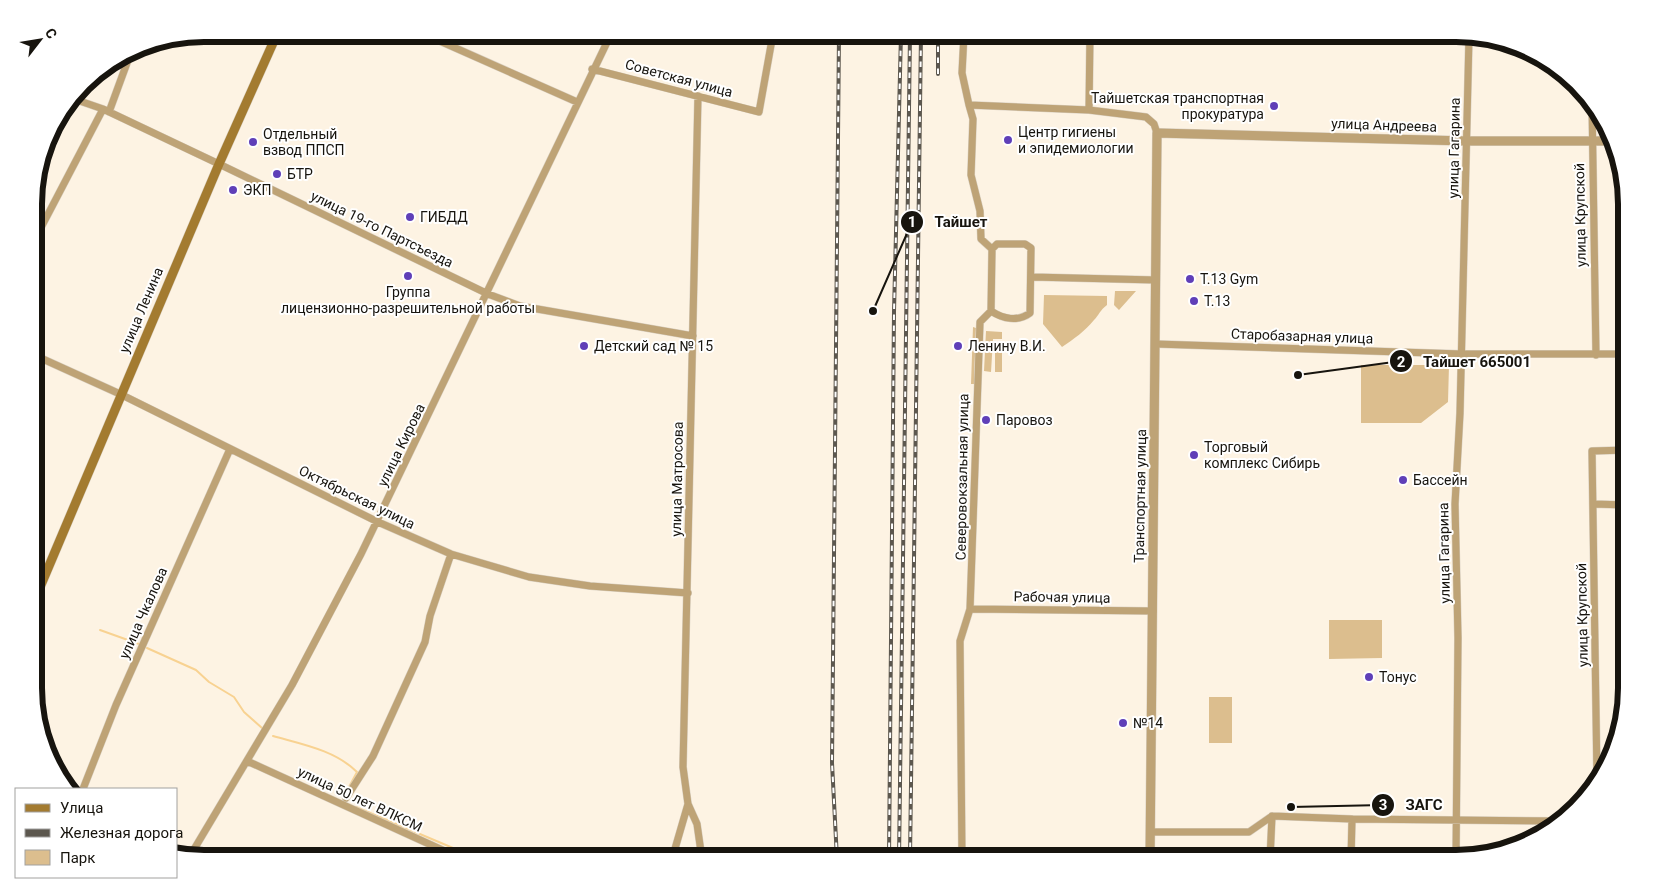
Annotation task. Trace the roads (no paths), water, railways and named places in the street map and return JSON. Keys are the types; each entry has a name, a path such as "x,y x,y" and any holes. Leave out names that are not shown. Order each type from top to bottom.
{"main road":[{"name":"улица Ленина","path":"42,582 120,394 273,43"}],"street":[{"path":"964,42 962,74 972,119 971,174 980,211 981,240 992,249 997,244 1025,244 1030,248 1032,277 1030,314 1024,318 1002,318 991,311"},
{"path":"1088,110 1090,42"},
{"path":"444,43 577,102"},
{"name":"улица Кирова","path":"194,850 292,685 378,522 488,294 592,69 606,43"},
{"name":"Советская улица","path":"592,69 758,112 771,43"},
{"name":"улица Гагарина","path":"1456,850 1458,629 1455,504 1460,412 1469,43"},
{"path":"43,225 106,110 127,62"},
{"name":"улица Матросова","path":"698,96 683,768 688,804 698,824 701,850"},
{"name":"улица 19-го Партсъезда","path":"80,101 106,110 488,294 520,306 693,336"},
{"path":"969,106 1088,110 1146,117 1154,124 1157,133"},
{"name":"улица Крупской","path":"1592,115 1596,355"},
{"name":"улица Андреева","path":"1157,133 1467,141 1605,140"},
{"name":"Транспортная улица","path":"1150,850 1157,133"},
{"name":"Северовокзальная улица","path":"962,850 960,641 970,609 980,322 991,311 992,249"},
{"path":"1032,277 1156,280"},
{"name":"Старобазарная улица","path":"1156,344 1461,354 1618,354"},
{"name":"Октябрьская улица","path":"43,359 120,394 378,522 451,554 529,577 590,586 688,593"},
{"name":"улица Чкалова","path":"83,788 116,706 230,449"},
{"name":"улица Крупской","path":"1597,769 1592,451 1618,450"},
{"path":"1593,504 1618,505"},
{"path":"346,798 373,756 425,642 430,616 451,554"},
{"name":"Рабочая улица","path":"970,609 1152,611"},
{"name":"улица 50 лет ВЛКСМ","path":"247,761 442,850"},
{"path":"675,850 688,804"},
{"path":"1150,832 1249,832 1272,816 1336,819 1456,818 1550,821"},
{"path":"1270,850 1272,816"},
{"path":"1351,850 1352,819"}],"waterway":[{"path":"100,630 139,644"},
{"path":"147,648 196,670 209,682 234,697 244,712 262,728"},
{"path":"273,736 328,753 348,764 357,772 349,787"},
{"path":"356,807 458,850"}],"railway":[{"path":"837,850 832,763 839,42"},
{"path":"889,850 894,312 901,42"},
{"path":"899,850 910,42"},
{"path":"910,850 921,42"},
{"path":"938,42 938,74"}],"place":[{"name":"Тайшетская транспортная прокуратура","path":"1274,106"},
{"name":"Центр гигиены и эпидемиологии","path":"1008,140"},
{"name":"Отдельный взвод ППСП","path":"253,142"},
{"name":"БТР","path":"277,174"},
{"name":"ЭКП","path":"233,190"},
{"name":"ГИБДД","path":"410,217"},
{"name":"Группа лицензионно-разрешительной работы","path":"408,276"},
{"name":"T.13 Gym","path":"1190,279"},
{"name":"T.13","path":"1194,301"},
{"name":"Тайшет","path":"873,311"},
{"name":"Детский сад № 15","path":"584,346"},
{"name":"Ленину В.И.","path":"958,346"},
{"name":"Тайшет 665001","path":"1298,375"},
{"name":"Паровоз","path":"986,420"},
{"name":"Торговый комплекс Сибирь","path":"1194,455"},
{"name":"Бассейн","path":"1403,480"},
{"name":"Тонус","path":"1369,677"},
{"name":"№14","path":"1123,723"},
{"name":"ЗАГС","path":"1291,807"}]}
